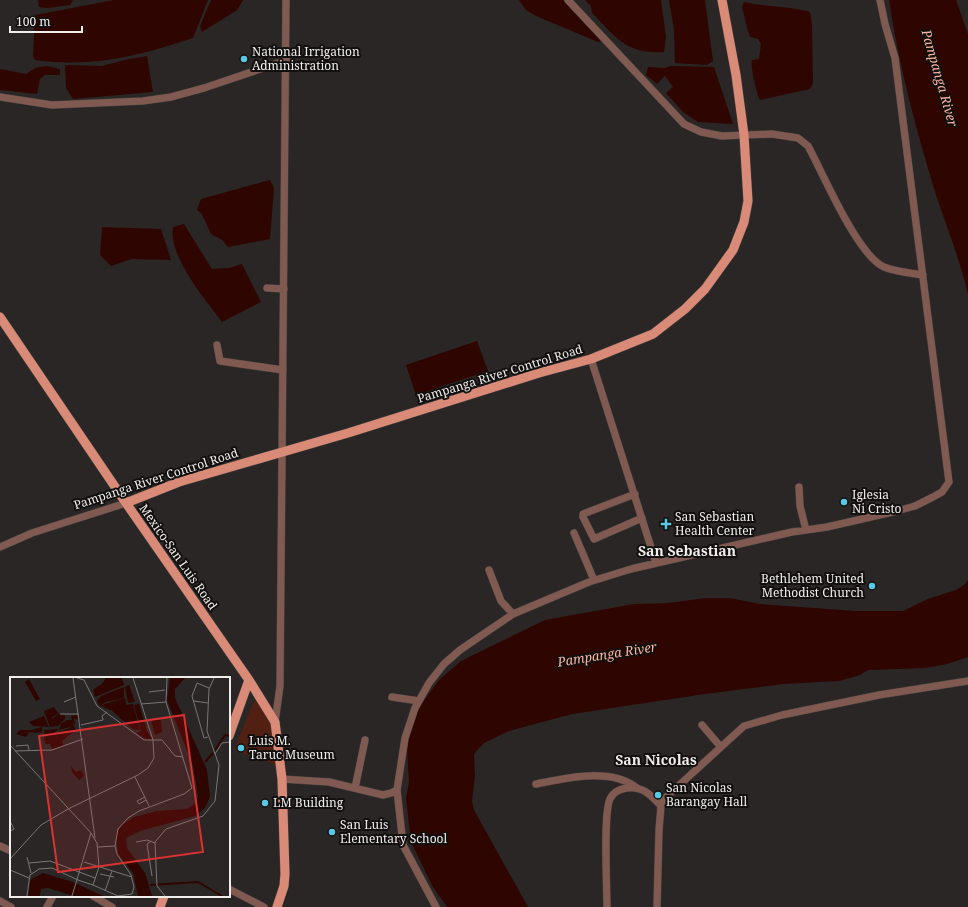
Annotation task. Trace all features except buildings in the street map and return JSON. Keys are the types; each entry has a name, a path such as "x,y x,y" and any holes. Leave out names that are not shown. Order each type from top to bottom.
{"main road":[{"name":"Pampanga River Control Road","path":"126,503 179,482 377,424 539,373 590,359 639,340 665,326 705,289 734,250 744,222 748,201 744,135 736,75 722,0"},
{"name":"Mexico-San Luis Road","path":"0,317 126,503 250,680 275,722"},
{"path":"230,733 250,680"},
{"path":"275,722 282,779 285,874 284,886 277,907"},
{"path":"160,907 164,897"}],"street":[{"path":"275,722 280,686 287,60 286,0"},
{"path":"568,0 684,124 701,132 722,136 772,134 798,138 808,146 845,219 858,241 873,258 882,267 910,273 923,274"},
{"path":"436,907 403,845 397,790 405,738 419,701 429,683 444,664 486,630 513,614 594,580 656,563 915,506 942,492 949,482 895,58 880,0"},
{"path":"0,97 52,104 143,101 171,97 204,88 287,60"},
{"path":"267,288 284,289"},
{"path":"217,345 220,361 283,370"},
{"path":"590,359 635,494 656,563"},
{"path":"799,487 800,506 806,530"},
{"path":"635,494 583,514 583,517 594,539 642,518"},
{"name":"Pampanga River Control Road","path":"0,547 32,533 126,503"},
{"path":"574,533 594,580"},
{"path":"489,570 501,602 513,614"},
{"path":"657,907 661,806 663,800 720,746 744,726 782,715 886,694 968,681"},
{"path":"392,697 419,701"},
{"path":"702,725 720,746"},
{"path":"354,788 366,740"},
{"path":"536,784 588,776 622,780 650,794 661,806"},
{"path":"282,779 329,782 383,794 391,794 397,790"},
{"path":"607,907 608,806 610,798 618,790 637,788"},
{"path":"0,846 10,851"},
{"path":"230,890 264,907"},
{"path":"47,907 52,897"},
{"path":"95,897 112,907"},
{"path":"0,900 11,907"}],"shaded area":[{"path":"254,701 258,701 271,720 276,765 234,750"}],"water":[{"path":"38,0 73,0 70,5 48,8 39,7"},
{"path":"114,0 208,0 193,38 154,50 115,59 76,62 35,60 33,56 35,15"},
{"path":"211,0 243,0 237,10 202,32 200,26"},
{"path":"519,0 565,0 601,36 601,41 598,42 536,16 526,10"},
{"path":"585,0 661,0 666,37 664,52 640,50 623,43 615,37 592,13 591,6"},
{"path":"669,0 705,0 713,61 707,65 675,63 674,29"},
{"name":"Pampanga River","path":"889,0 956,0 968,34 968,294 958,258 922,149 903,75"},
{"path":"744,2 810,12 812,24 813,83 810,89 760,100 754,80 752,60 759,59 761,44 758,39 750,37 747,30 742,7"},
{"path":"147,56 153,92 73,99 66,88 65,65 102,66"},
{"path":"47,66 60,69 60,75 45,75 40,79 37,94 0,90 0,69 26,74 35,68"},
{"path":"671,66 714,67 733,124 698,122 683,112 666,93 673,87 665,76 657,84 646,75 648,67 665,68"},
{"path":"270,180 274,188 270,239 228,247 222,240 211,234 202,214 197,210 201,199"},
{"path":"184,224 212,269 229,268 242,264 261,302 222,322 189,277 176,251 173,238 173,227"},
{"path":"102,227 161,229 171,260 132,259 111,266 100,255"},
{"path":"477,341 488,371 416,395 406,365"},
{"name":"Pampanga River","path":"968,580 968,657 947,664 926,668 868,670 860,675 839,681 783,684 572,714 509,731 484,743 474,754 475,776 472,801 474,810 528,907 447,907 433,887 411,842 406,798 409,782 407,748 413,719 417,710 439,680 461,661 545,620 634,604 668,603 706,598 730,598 760,604 855,611 903,611 928,599 956,590"}],"place":[{"name":"National Irrigation Administration","path":"244,59"},
{"name":"Iglesia Ni Cristo","path":"844,502"},
{"name":"San Sebastian Health Center","path":"666,524"},
{"name":"Bethlehem United Methodist Church","path":"872,586"},
{"name":"Luis M. Taruc Museum","path":"241,748"},
{"name":"San Nicolas Barangay Hall","path":"658,795"},
{"name":"LM Building","path":"265,803"},
{"name":"San Luis Elementary School","path":"332,832"}],"district":[{"name":"San Sebastian","path":"687,551"},
{"name":"San Nicolas","path":"656,760"}]}
